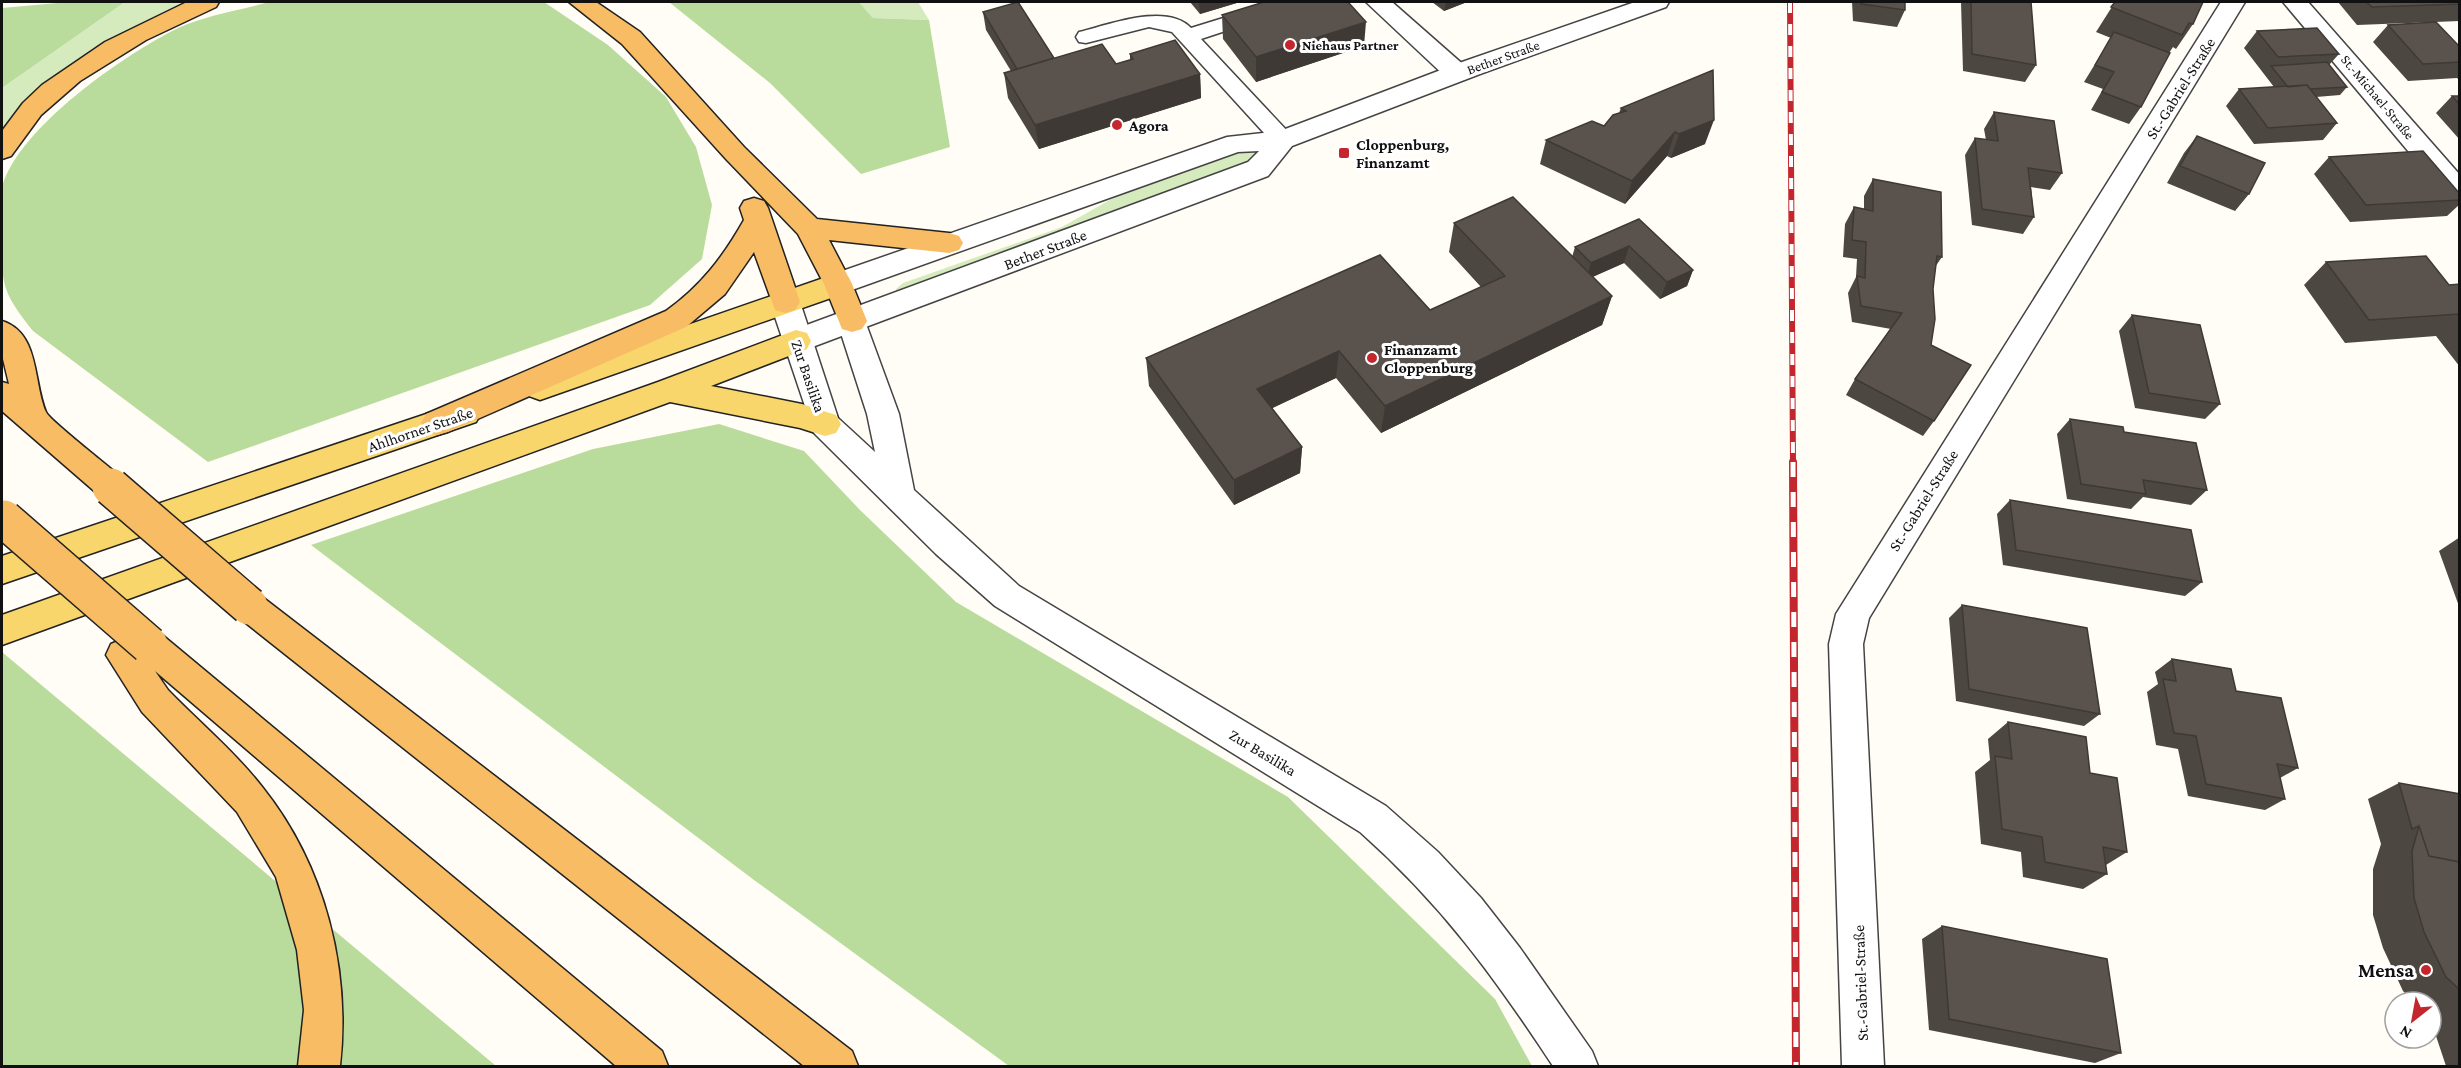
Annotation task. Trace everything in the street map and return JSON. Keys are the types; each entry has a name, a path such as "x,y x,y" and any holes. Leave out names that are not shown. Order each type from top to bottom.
{"highway":[{"path":"2,150 32,110 72,74 144,30 207,2"},
{"path":"581,2 631,38 735,153 809,228 838,284 852,321"},
{"path":"735,153 785,302"},
{"path":"437,423 676,319 704,300 729,272 758,220"},
{"path":"809,228 949,243"},
{"path":"2,332 19,357 32,421"},
{"path":"2,394 249,606 837,1066"},
{"path":"3,518 83,590 136,650 647,1066"},
{"path":"136,650 155,701 250,800 294,869 318,962 324,1010 319,1066"}],"main road":[{"name":"Ahlhorner Straße","path":"2,570 838,284"},
{"path":"2,630 669,390 796,341"},
{"path":"669,390 802,416 825,424"}],"street":[{"path":"1378,2 1457,73"},
{"name":"Bether Straße","path":"838,284 1236,143 1283,140 1457,73 1657,2"},
{"name":"St.-Gabriel-Straße","path":"1863,1066 1846,644 1853,614 2233,2"},
{"name":"St.-Michael-Straße","path":"2295,2 2460,194"},
{"name":"Bether Straße","path":"796,341 1258,169 1283,140"},
{"name":"Zur Basilika","path":"785,302 825,424 898,492 948,544 1007,596 1373,819 1425,866 1473,919 1527,991 1577,1066"},
{"path":"852,321 883,414 898,492"}],"lane":[{"path":"1188,36 1294,2"},
{"path":"1086,37 1149,21 1179,27 1283,140"}],"green space":[{"path":"69,2 125,2 2,88 2,8"},
{"path":"125,2 183,2 134,27 82,57 58,74 17,113 2,135 2,88"},
{"path":"269,2 544,2 608,45 666,97 696,147 712,205 702,259 650,305 208,462 33,331 22,317 9,295 3,276 2,187 12,164 29,141 51,117 103,74 178,28"},
{"path":"669,2 859,2 873,18 929,20 950,147 861,174 770,83"},
{"path":"859,2 918,2 929,20 873,18"},
{"path":"1242,149 1257,150 1260,155 1259,160 898,295 896,289 903,283 1062,227 1131,188"},
{"path":"719,424 804,451 860,510 956,602 1288,797 1495,999 1532,1066 1009,1066 754,880 311,545 593,449"},
{"path":"2,652 496,1066 2,1066"}],"building":[{"path":"1018,2 1054,58 1017,69 983,12"},
{"path":"1264,2 1348,2 1366,22 1256,57 1222,15"},
{"path":"1861,2 1905,2 1905,10 1861,4"},
{"path":"1971,2 2031,2 2036,65 1972,54"},
{"path":"2115,2 2203,2 2193,24 2189,23 2182,35 2111,7"},
{"path":"2366,2 2460,2 2460,4 2372,7"},
{"path":"2436,22 2460,45 2460,62 2423,64 2388,25"},
{"path":"2317,28 2339,54 2278,57 2257,31"},
{"path":"2114,32 2170,53 2141,107 2102,92 2114,72 2095,65"},
{"path":"1175,40 1200,74 1035,125 1004,73 1102,44 1116,64 1133,59 1130,54"},
{"path":"2327,62 2347,87 2310,89 2307,85 2288,87 2271,66"},
{"path":"1713,70 1714,120 1679,134 1675,132 1632,181 1546,140 1592,121 1604,126 1613,115 1626,111 1621,108"},
{"path":"2307,85 2337,123 2268,128 2239,89"},
{"path":"2452,96 2460,96 2460,105"},
{"path":"1994,112 2054,121 2062,173 2028,168 2034,217 1982,209 1975,138 1998,141"},
{"path":"2197,136 2265,163 2249,194 2180,166"},
{"path":"2423,151 2460,194 2460,200 2366,205 2329,157"},
{"path":"1873,179 1941,192 1942,257 1937,256 1933,289 1935,319 1931,345 1971,365 1934,421 1855,379 1902,313 1861,306 1857,276 1865,278 1866,242 1852,240 1854,207 1873,211"},
{"name":"Finanzamt Cloppenburg","path":"1513,197 1612,296 1385,406 1339,351 1257,389 1302,447 1234,480 1146,358 1380,255 1430,310 1505,276 1454,223"},
{"path":"1639,219 1693,270 1667,282 1629,246 1591,263 1575,247"},
{"path":"2426,256 2449,285 2460,284 2460,314 2369,320 2326,262"},
{"path":"2132,315 2200,325 2220,404 2149,393"},
{"path":"2070,419 2123,427 2124,432 2196,443 2207,490 2143,480 2146,494 2081,484"},
{"path":"2010,500 2191,530 2202,582 2016,550"},
{"path":"1962,605 2087,628 2100,714 1969,689"},
{"path":"2172,659 2231,669 2236,691 2281,698 2298,768 2277,764 2285,799 2206,784 2196,736 2174,733 2163,679 2176,681"},
{"path":"2008,722 2086,737 2090,773 2117,778 2127,852 2103,847 2107,874 2045,862 2042,837 2002,829 1995,756 2012,759"},
{"path":"2399,783 2460,794 2460,862 2429,856 2419,826 2412,829"},
{"path":"2419,826 2429,856 2460,862 2460,990 2446,977 2424,932 2414,898 2412,851"},
{"path":"1942,926 2107,959 2121,1053 1949,1019"}],"railway":[{"path":"1790,2 1793,464"},
{"path":"1793,462 1796,1066"}],"place":[{"name":"Niehaus Partner","path":"1290,45"},
{"name":"Agora","path":"1117,125"},
{"name":"Cloppenburg, Finanzamt","path":"1344,153"},
{"name":"Finanzamt Cloppenburg","path":"1372,358"},
{"name":"Mensa","path":"2426,970"}]}
